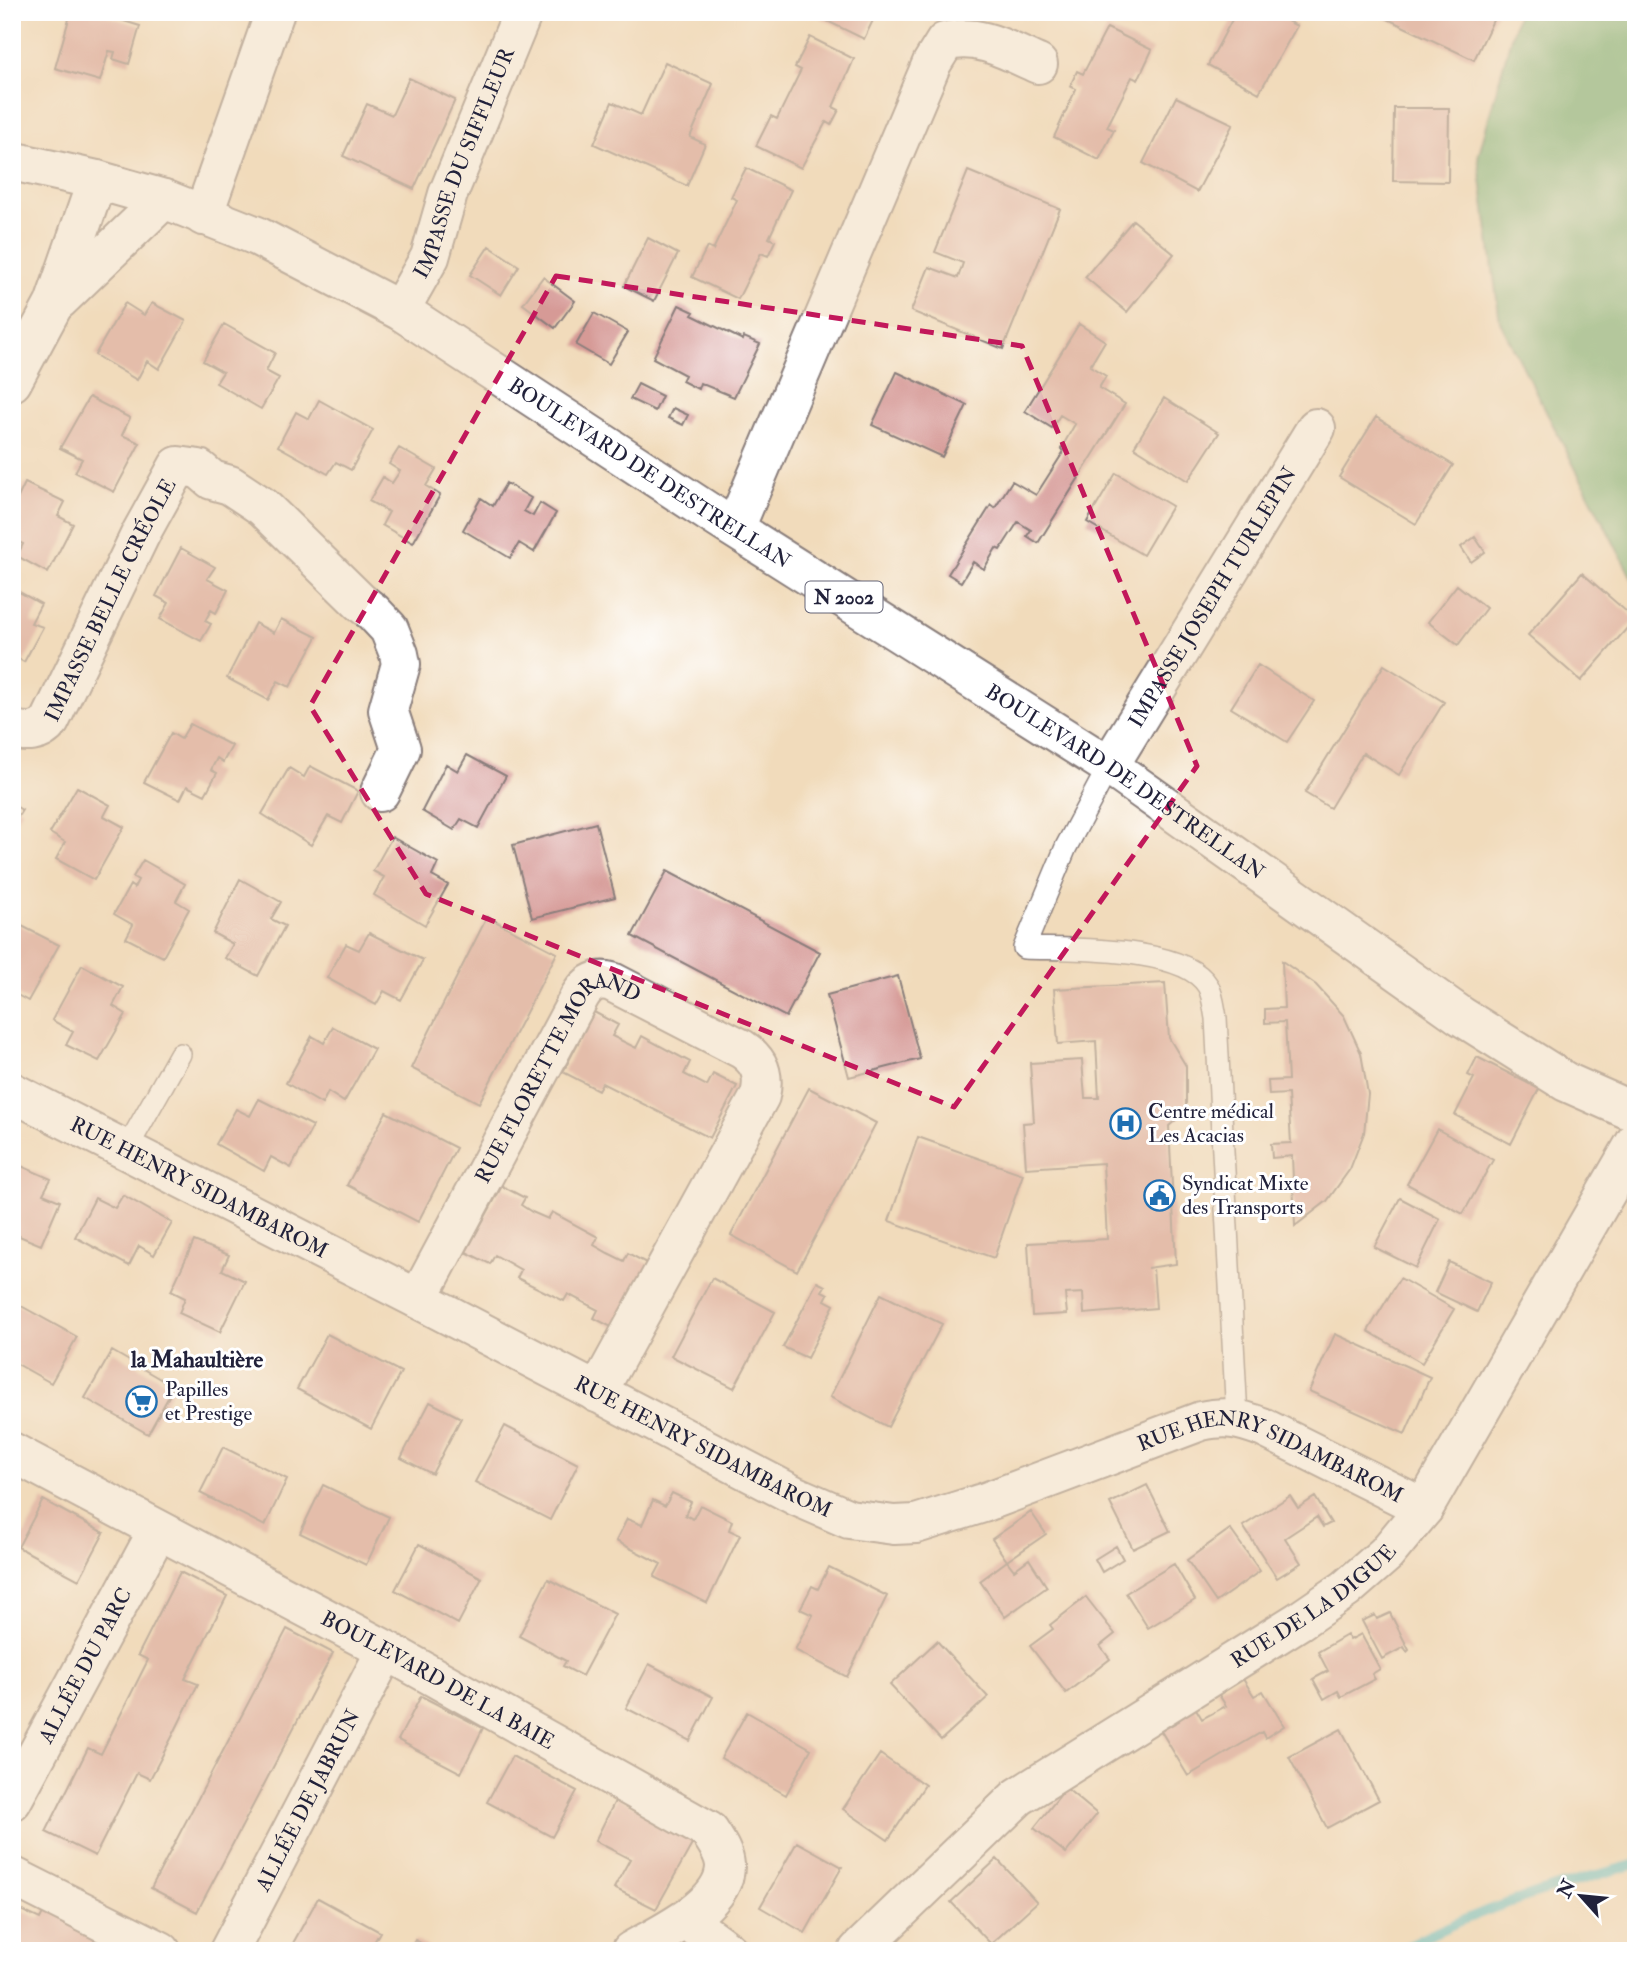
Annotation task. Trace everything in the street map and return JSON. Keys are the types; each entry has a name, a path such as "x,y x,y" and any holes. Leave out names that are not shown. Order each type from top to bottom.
{"street":[{"path":"203,216 275,12"},
{"name":"IMPASSE DU SIFFLEUR","path":"400,310 430,257 448,194 523,12"},
{"path":"735,528 932,63 945,42 960,38 988,42 1038,64"},
{"name":"BOULEVARD DE DESTRELLAN","path":"12,161 97,180 164,199 257,236 400,310 735,528 1109,766 1461,1016 1566,1082 1636,1113"},
{"path":"12,382 54,304 97,180"},
{"path":"54,304 164,199"},
{"name":"IMPASSE JOSEPH TURLEPIN","path":"1109,766 1316,428"},
{"name":"IMPASSE BELLE CRÉOLE","path":"12,729 35,731 50,722 141,533 178,466 199,469 212,480 230,485 263,507 373,612 396,642 401,664 388,710 401,749 380,792"},
{"name":"RUE FLORETTE MORAND","path":"418,1298 580,996 591,983 604,980 612,982 742,1049 755,1059 760,1068 763,1077 760,1096 597,1393"},
{"name":"RUE HENRY SIDAMBAROM","path":"12,1092 418,1298 597,1393 823,1508 849,1518 894,1525 916,1524 984,1503 1201,1421 1216,1418 1237,1418 1262,1427 1423,1508"},
{"name":"RUE DE LA DIGUE","path":"859,1951 1018,1797 1299,1621 1346,1589 1386,1554 1423,1508 1636,1141"},
{"name":"BOULEVARD DE LA BAIE","path":"12,1452 386,1650 709,1830 721,1851 725,1866 718,1890 686,1920 631,1951"},
{"name":"ALLÉE DU PARC","path":"12,1801 159,1530"},
{"name":"ALLÉE DE JABRUN","path":"229,1951 386,1650"},
{"path":"12,1875 162,1951"},
{"path":"686,1920 728,1951"}],"lane":[{"path":"1109,766 1066,847 1024,948 1144,955 1170,961 1194,971 1209,987 1216,1018 1237,1418"},
{"path":"126,1150 180,1054"}],"highlighted area":[{"path":"556,276 1022,346 1197,766 954,1107 426,894 310,706"}],"green space":[{"path":"1518,12 1636,12 1636,586 1500,322 1478,157"}],"building":[{"path":"71,12 94,12 140,26 129,64 113,59 115,52 109,51 100,81 55,68"},
{"path":"822,12 877,12 864,39 819,17"},
{"path":"1236,12 1270,12 1297,26 1259,93 1208,65"},
{"path":"1380,12 1497,12 1474,60 1379,15"},
{"path":"1107,28 1152,50 1138,80 1132,77 1107,127 1114,130 1099,160 1054,137 1076,89 1070,86 1077,71 1083,74"},
{"path":"810,37 854,59 833,107 839,110 831,125 826,122 801,168 756,146 771,116 777,119 801,70 795,67"},
{"path":"665,62 713,84 690,137 705,144 687,186 594,144 612,102 641,115"},
{"path":"409,78 455,100 414,189 343,156 367,104 392,115"},
{"path":"1176,97 1233,124 1197,192 1143,163"},
{"path":"1394,108 1449,108 1448,182 1393,181"},
{"path":"746,168 791,190 769,238 775,241 768,256 761,253 738,299 692,277 707,247 713,250 737,200 731,197"},
{"path":"968,171 1060,209 1003,349 911,311 929,267 958,278 963,263 935,252"},
{"path":"1133,220 1174,254 1127,312 1085,277"},
{"path":"648,238 678,254 654,301 624,286"},
{"path":"489,246 519,266 501,295 470,275"},
{"path":"543,277 575,301 555,328 523,304"},
{"path":"125,303 144,315 152,303 186,321 159,369 147,361 137,380 95,355"},
{"path":"679,305 694,312 692,315 743,340 744,337 760,344 734,397 700,383 698,389 682,381 685,375 653,358"},
{"path":"594,313 628,332 609,364 576,345"},
{"path":"224,324 275,353 266,371 279,378 261,409 216,383 223,372 203,361"},
{"path":"1079,324 1105,341 1090,366 1106,376 1099,388 1125,404 1038,543 1027,536 1031,530 1018,522 1000,550 996,548 984,569 973,562 961,582 948,574 991,505 995,508 1012,481 1036,495 1064,451 1061,449 1075,424 1060,415 1052,428 1025,411"},
{"path":"897,372 967,405 942,457 872,425"},
{"path":"638,384 662,396 655,411 630,399"},
{"path":"89,397 130,418 122,435 140,443 114,492 75,472 82,459 60,448"},
{"path":"1164,398 1219,433 1188,481 1134,447"},
{"path":"319,400 373,430 351,470 336,462 328,474 278,446 296,412 309,419"},
{"path":"673,408 688,415 683,425 668,418"},
{"path":"1376,417 1453,465 1416,524 1339,477"},
{"path":"399,448 436,469 426,486 440,495 413,543 382,525 389,512 369,501 383,477 392,483 400,471 389,464"},
{"path":"1116,473 1172,506 1143,555 1087,522"},
{"path":"25,483 65,502 58,516 73,524 48,573 17,556 23,544 12,539 12,510"},
{"path":"506,483 531,498 524,511 533,516 540,503 556,513 534,552 519,543 510,558 463,530 481,498 493,506"},
{"path":"1475,537 1485,552 1471,562 1461,547"},
{"path":"181,548 215,567 207,579 228,590 216,613 211,610 205,621 211,624 201,641 160,619 169,603 156,596"},
{"path":"1582,573 1635,619 1581,681 1528,635"},
{"path":"1457,585 1486,608 1458,645 1428,622"},
{"path":"12,588 41,604 31,623 43,627 24,662 12,655"},
{"path":"281,619 317,637 290,687 278,681 268,700 227,678 255,623 274,633"},
{"path":"1258,665 1314,701 1287,742 1231,708"},
{"path":"1384,665 1444,702 1399,775 1363,753 1330,808 1305,793"},
{"path":"190,724 232,746 223,762 217,758 211,770 217,773 205,795 187,786 180,800 144,782 171,733 181,739"},
{"path":"467,755 506,776 478,828 461,819 454,830 422,811 446,764 458,771"},
{"path":"310,766 358,791 342,823 328,816 311,845 262,814 289,768 304,777"},
{"path":"77,787 110,805 104,816 124,827 94,880 56,859 65,842 50,833"},
{"path":"12,804 22,810 12,826"},
{"path":"596,823 615,897 532,918 513,845"},
{"path":"392,837 438,863 432,876 448,885 425,925 374,895 384,877 373,871"},
{"path":"143,860 185,884 176,901 189,909 163,957 126,938 133,925 114,914 130,885 134,888 138,880 133,877"},
{"path":"667,871 820,952 786,1017 632,936"},
{"path":"240,879 281,902 271,919 285,926 258,976 225,958 233,944 213,933"},
{"path":"487,917 557,953 479,1103 411,1068"},
{"path":"14,922 59,945 28,1001 12,992"},
{"path":"369,933 423,960 401,1000 384,991 376,1005 327,978 346,944 359,950"},
{"path":"1282,961 1316,985 1344,1016 1361,1053 1368,1094 1364,1133 1350,1169 1327,1201 1295,1226 1292,1156 1272,1158 1271,1144 1291,1143 1288,1094 1269,1095 1268,1081 1288,1080 1285,1022 1265,1023 1265,1009 1284,1008"},
{"path":"82,965 123,987 113,1006 126,1014 99,1061 66,1045 73,1032 52,1020"},
{"path":"898,976 920,1059 849,1077 827,995"},
{"path":"1165,983 1169,1038 1186,1066 1186,1111 1169,1126 1176,1264 1147,1268 1153,1268 1156,1308 1084,1314 1083,1293 1065,1294 1067,1314 1032,1316 1028,1243 1107,1239 1103,1163 1026,1168 1023,1123 1034,1122 1030,1063 1082,1060 1085,1098 1099,1098 1096,1041 1058,1044 1054,989"},
{"path":"594,1012 618,1025 612,1036 636,1048 642,1036 690,1062 684,1074 707,1086 713,1074 737,1086 710,1138 602,1083 598,1090 563,1072"},
{"path":"333,1027 374,1049 344,1102 328,1092 322,1104 286,1083 312,1036 324,1043"},
{"path":"1477,1057 1539,1089 1511,1144 1455,1115 1474,1078 1468,1075"},
{"path":"809,1088 876,1123 797,1271 731,1235"},
{"path":"259,1099 313,1126 291,1168 271,1157 264,1171 216,1144 236,1109 250,1116"},
{"path":"386,1112 456,1148 418,1222 347,1185"},
{"path":"1437,1129 1493,1160 1463,1214 1407,1184"},
{"path":"918,1137 1023,1174 994,1258 889,1221"},
{"path":"12,1162 51,1179 43,1194 60,1201 41,1245 12,1233"},
{"path":"502,1186 525,1198 521,1205 532,1212 548,1219 552,1212 598,1237 594,1245 608,1253 624,1261 628,1253 650,1265 615,1329 594,1318 598,1310 568,1294 564,1301 517,1278 521,1270 495,1255 490,1264 466,1252"},
{"path":"123,1195 172,1223 154,1255 139,1246 129,1266 75,1237 95,1198 115,1208"},
{"path":"1400,1198 1440,1219 1416,1268 1374,1247"},
{"path":"194,1241 229,1255 222,1270 245,1281 220,1332 179,1313 185,1298 171,1291"},
{"path":"1449,1262 1491,1282 1477,1312 1435,1292"},
{"path":"712,1278 775,1312 734,1388 671,1356"},
{"path":"1400,1278 1454,1309 1422,1363 1368,1331"},
{"path":"817,1282 825,1286 822,1291 828,1294 825,1300 834,1305 807,1358 783,1347"},
{"path":"881,1294 942,1324 888,1427 830,1397"},
{"path":"14,1302 77,1337 51,1383 12,1361"},
{"path":"327,1334 401,1372 371,1429 297,1389"},
{"path":"1335,1334 1430,1377 1405,1434 1309,1391"},
{"path":"112,1351 174,1387 148,1434 85,1398"},
{"path":"430,1402 461,1418 432,1474 401,1458"},
{"path":"505,1426 578,1464 550,1520 475,1482"},
{"path":"223,1447 287,1479 265,1526 200,1493"},
{"path":"323,1485 389,1517 366,1565 300,1533"},
{"path":"1147,1485 1170,1531 1133,1549 1110,1503"},
{"path":"672,1493 691,1502 685,1515 693,1519 700,1505 732,1521 729,1530 740,1535 707,1603 654,1577 661,1564 616,1541 627,1519 642,1525 653,1500 665,1506"},
{"path":"1290,1496 1298,1508 1315,1497 1331,1523 1323,1527 1317,1517 1285,1538 1301,1563 1277,1578 1243,1526"},
{"path":"43,1500 104,1533 79,1580 18,1547"},
{"path":"1031,1512 1046,1534 1007,1561 992,1539"},
{"path":"1230,1529 1260,1571 1216,1602 1187,1560"},
{"path":"419,1544 482,1578 458,1624 395,1590"},
{"path":"1116,1546 1123,1559 1102,1572 1095,1559"},
{"path":"1029,1559 1047,1587 1005,1617 980,1581 1007,1561 1014,1570"},
{"path":"1174,1564 1195,1600 1148,1628 1126,1593"},
{"path":"829,1567 887,1596 847,1677 795,1650 813,1615 800,1609 812,1586 818,1589"},
{"path":"180,1572 227,1596 185,1679 198,1684 173,1735 150,1779 137,1773 95,1856 46,1832 88,1748 101,1754 148,1660 138,1655"},
{"path":"548,1579 615,1614 582,1676 563,1666 566,1661 519,1636"},
{"path":"1086,1597 1115,1634 1100,1646 1110,1659 1066,1693 1030,1646 1053,1629 1050,1625"},
{"path":"1390,1613 1409,1650 1407,1652 1404,1647 1382,1659 1362,1621 1375,1615 1377,1619"},
{"path":"287,1629 333,1653 197,1912 151,1888"},
{"path":"1361,1634 1380,1669 1372,1674 1375,1679 1341,1697 1338,1691 1324,1699 1313,1679 1328,1671 1318,1652 1347,1635 1350,1640"},
{"path":"937,1641 988,1697 941,1740 890,1685"},
{"path":"649,1664 713,1697 690,1741 626,1708"},
{"path":"1241,1676 1254,1696 1263,1691 1284,1726 1265,1738 1262,1732 1188,1776 1161,1731 1179,1721 1174,1713 1192,1702 1202,1719 1226,1706 1216,1690"},
{"path":"421,1696 483,1728 461,1773 398,1740"},
{"path":"747,1712 811,1749 786,1795 721,1758"},
{"path":"1341,1729 1379,1800 1327,1828 1289,1757"},
{"path":"880,1754 925,1785 888,1840 843,1809"},
{"path":"512,1756 577,1791 552,1837 487,1802"},
{"path":"1066,1788 1097,1814 1066,1853 1034,1828"},
{"path":"617,1797 695,1839 656,1909 614,1888 630,1859 595,1841"},
{"path":"797,1842 842,1867 805,1933 760,1907"},
{"path":"997,1859 1037,1902 991,1944 951,1902"},
{"path":"318,1898 380,1932 369,1951 301,1951 292,1945"},
{"path":"47,1905 99,1932 89,1951 12,1951 12,1906 40,1919"},
{"path":"415,1940 435,1951 409,1951"},
{"path":"898,1944 903,1951 889,1951"}],"waterway":[{"path":"1399,1951 1485,1912 1636,1864"}],"place":[{"name":"Centre médical Les Acacias","path":"1125,1123"},
{"name":"Syndicat Mixte des Transports","path":"1159,1195"},
{"name":"Papilles et Prestige","path":"142,1401"}],"district":[{"name":"la Mahaultière","path":"197,1359"}]}
